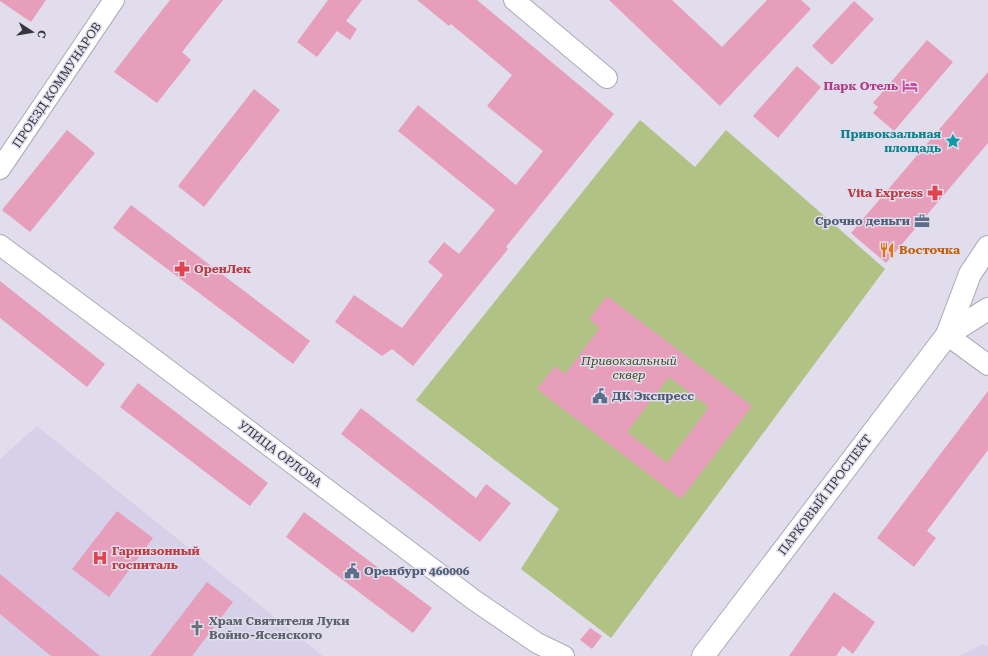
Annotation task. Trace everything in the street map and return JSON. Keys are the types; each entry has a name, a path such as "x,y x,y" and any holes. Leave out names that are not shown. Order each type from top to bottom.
{"main road":[{"name":"ПАРКОВЫЙ ПРОСПЕКТ","path":"947,336 970,274 988,247"},
{"name":"ПАРКОВЫЙ ПРОСПЕКТ","path":"704,656 918,372 947,336 988,309"}],"street":[{"name":"ПРОЕЗД КОММУНАРОВ","path":"0,170 114,0"},
{"path":"514,0 607,78"},
{"name":"УЛИЦА ОРЛОВА","path":"0,245 143,350 474,600 537,643 564,656"},
{"path":"947,336 988,365"}],"shaded area":[{"name":"Гарнизонный госпиталь","path":"37,426 323,656 0,656 0,459"},
{"path":"983,644 988,646 988,656 960,656"}],"green space":[{"name":"Привокзальный сквер","path":"640,120 695,167 726,130 885,269 611,638 521,569 559,509 416,400"}],"building":[{"path":"0,0 46,0 31,22"},
{"path":"170,0 223,0 182,52 191,60 157,103 114,72"},
{"path":"328,0 362,0 346,21 357,29 350,40 337,31 317,57 297,42"},
{"path":"417,0 477,0 614,114 506,247 508,249 413,366 392,349 382,356 335,322 354,295 402,328 443,275 428,262 444,242 459,254 495,210 398,131 418,105 516,185 543,151 487,106 512,75 451,24 449,26"},
{"path":"609,0 672,0 722,47 767,0 801,0 811,9 720,106"},
{"path":"854,1 874,19 832,65 812,46"},
{"name":"Парк Отель","path":"927,40 953,62 894,131 873,113 878,107 873,103"},
{"path":"797,66 821,87 778,138 753,116"},
{"path":"988,72 988,143 886,263 851,233"},
{"path":"254,89 280,110 204,207 178,186"},
{"path":"67,130 95,153 30,232 2,210"},
{"path":"131,205 310,341 293,364 113,228"},
{"path":"0,281 105,364 87,387 0,318"},
{"name":"ДК Экспресс","path":"607,296 752,406 681,499 537,389 555,366 565,374 600,328 589,319","holes":["669,377 709,407 667,463 627,432"]},
{"path":"138,383 268,483 250,506 120,407"},
{"path":"988,391 988,450 927,531 936,538 914,567 877,538"},
{"path":"361,408 476,498 486,484 511,503 480,542 341,434"},
{"path":"117,511 153,538 109,597 72,569"},
{"path":"304,512 432,608 413,633 286,537"},
{"path":"0,574 100,656 51,656 0,614"},
{"path":"207,582 233,602 192,656 150,656"},
{"path":"834,592 875,622 853,654 843,646 836,656 789,656"},
{"path":"590,628 602,636 592,649 580,640"}],"place":[{"name":"Парк Отель","path":"910,86"},
{"name":"Привокзальная площадь","path":"953,141"},
{"name":"Vita Express","path":"935,193"},
{"name":"Срочно деньги","path":"922,221"},
{"name":"Восточка","path":"887,250"},
{"name":"ОренЛек","path":"182,269"},
{"name":"ДК Экспресс","path":"600,396"},
{"name":"Гарнизонный госпиталь","path":"100,558"},
{"name":"Оренбург 460006","path":"352,571"},
{"name":"Храм Святителя Луки Войно-Ясенского","path":"197,628"}]}
